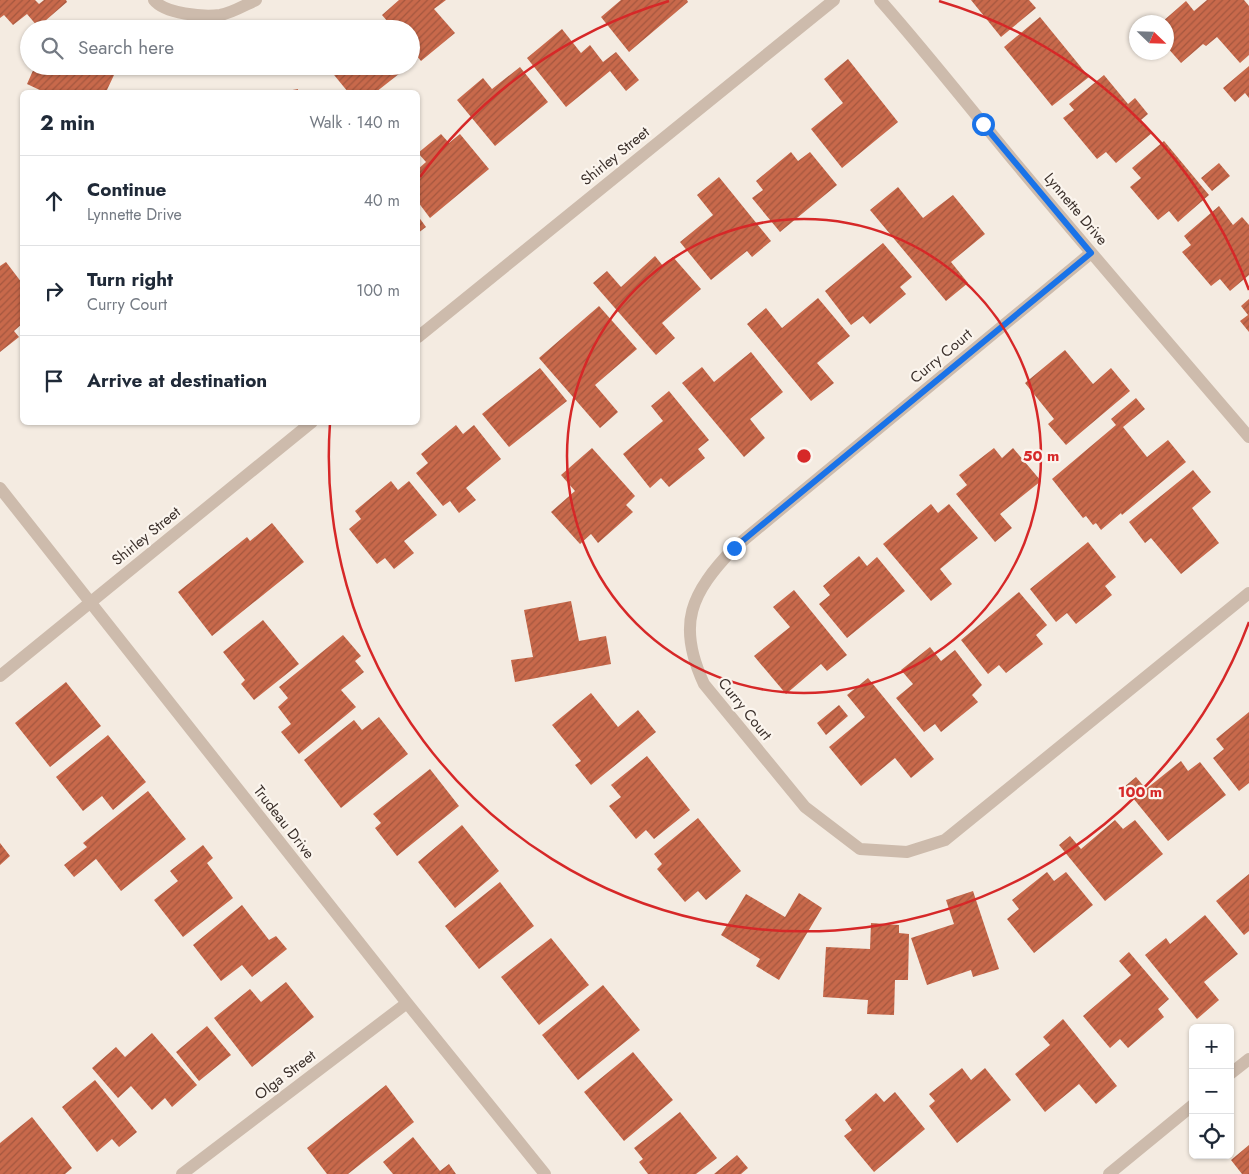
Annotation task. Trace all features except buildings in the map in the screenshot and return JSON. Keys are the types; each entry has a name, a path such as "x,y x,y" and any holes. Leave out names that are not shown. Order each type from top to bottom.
{"street":[{"path":"154,0 158,5 187,15 222,15 256,0"},
{"name":"Shirley Street","path":"420,335 834,0"},
{"name":"Lynnette Drive","path":"880,0 922,48 1091,253 1249,437"},
{"name":"Curry Court","path":"1091,253 734,548 699,591 690,614 690,643 695,665 704,684 805,807 860,849 908,852 945,840 1249,593"},
{"name":"Shirley Street","path":"0,676 308,425"},
{"name":"Trudeau Drive","path":"0,488 406,1002 545,1174"},
{"name":"Olga Street","path":"182,1174 406,1002"},
{"path":"1234,1071 1249,1059"},
{"path":"1109,1174 1189,1108"}],"route":[{"path":"734,548 1091,253 983,124"}]}
